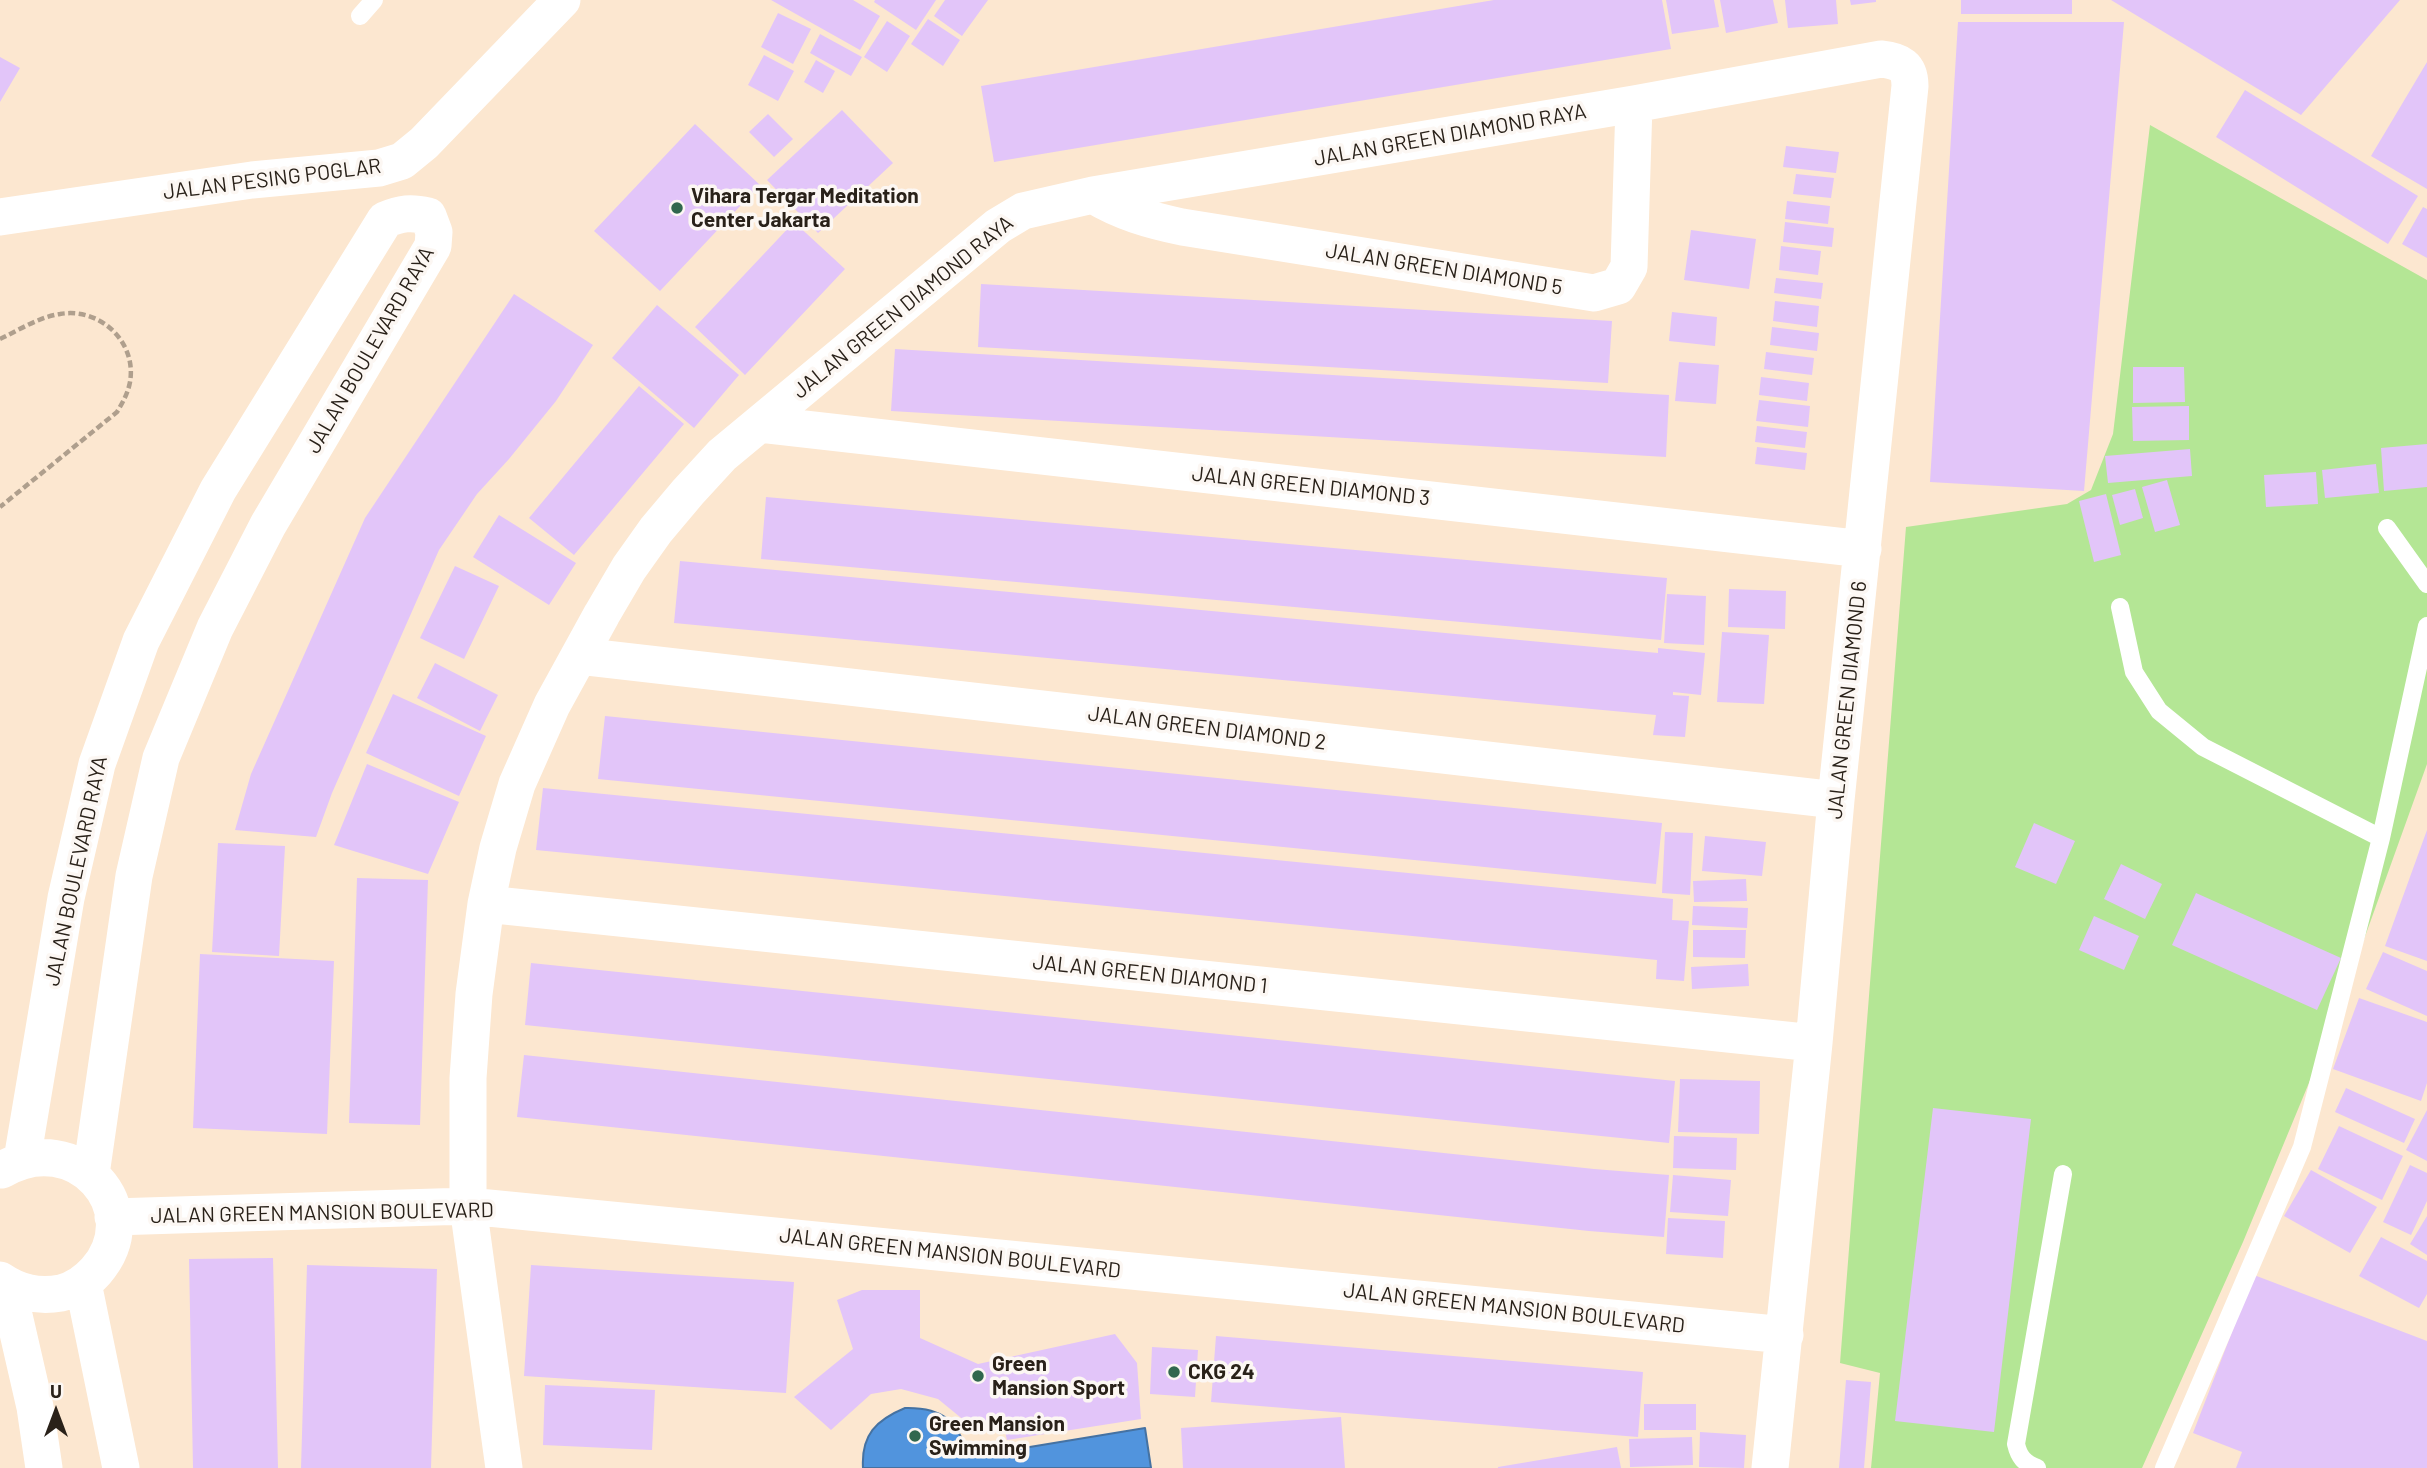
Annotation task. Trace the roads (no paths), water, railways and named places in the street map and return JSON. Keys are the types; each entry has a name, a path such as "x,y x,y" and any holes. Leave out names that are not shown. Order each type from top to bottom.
{"street":[{"name":"JALAN PESING POGLAR","path":"0,217 252,180 379,168 402,160 424,143 562,0"},
{"name":"JALAN GREEN DIAMOND RAYA","path":"504,1468 468,1206 468,1078 474,994 486,904 498,848 517,784 552,705 629,568 656,530 722,455 998,226 1023,211 1093,195 1633,104 1881,59 1895,60 1905,66"},
{"name":"JALAN GREEN DIAMOND 6","path":"1770,1468 1786,1335 1836,800 1910,86 1910,75 1905,66"},
{"name":"JALAN GREEN DIAMOND 5","path":"1093,195 1115,209 1139,218 1182,227 1594,293 1618,285 1629,267 1633,104"},
{"name":"JALAN BOULEVARD RAYA","path":"11,1165 93,778 141,640 218,490 385,220 400,213 428,216 434,232 433,246 268,525 215,628 161,758 134,876 91,1174"},
{"name":"JALAN GREEN DIAMOND 3","path":"760,424 1863,549"},
{"name":"JALAN GREEN DIAMOND 2","path":"579,656 1836,800"},
{"name":"JALAN GREEN DIAMOND 1","path":"486,904 1814,1043"},
{"path":"4,1282 26,1293 46,1295 66,1292 83,1283 101,1265 114,1230 106,1194 91,1174 64,1159 42,1156 11,1165"},
{"name":"JALAN GREEN MANSION BOULEVARD","path":"113,1217 468,1206 1786,1335"},
{"path":"4,1282 35,1407 44,1468"},
{"path":"83,1283 121,1468"}],"lane":[{"path":"360,16 374,0"},
{"path":"2387,528 2427,584"},
{"path":"2120,607 2134,672 2159,711 2203,747 2381,838"},
{"path":"2164,1468 2302,1147 2381,838 2427,626"},
{"path":"2037,1468 2019,1456 2016,1444 2063,1174"}],"water":[{"name":"Green Mansion Swimming","path":"905,1408 930,1410 948,1419 960,1434 969,1457 1145,1428 1151,1468 863,1468 865,1446 872,1430 886,1418"}],"place":[{"name":"Vihara Tergar Meditation Center Jakarta","path":"677,208"},
{"name":"CKG 24","path":"1174,1372"},
{"name":"Green Mansion Sport","path":"978,1376"},
{"name":"Green Mansion Swimming","path":"915,1436"}]}
